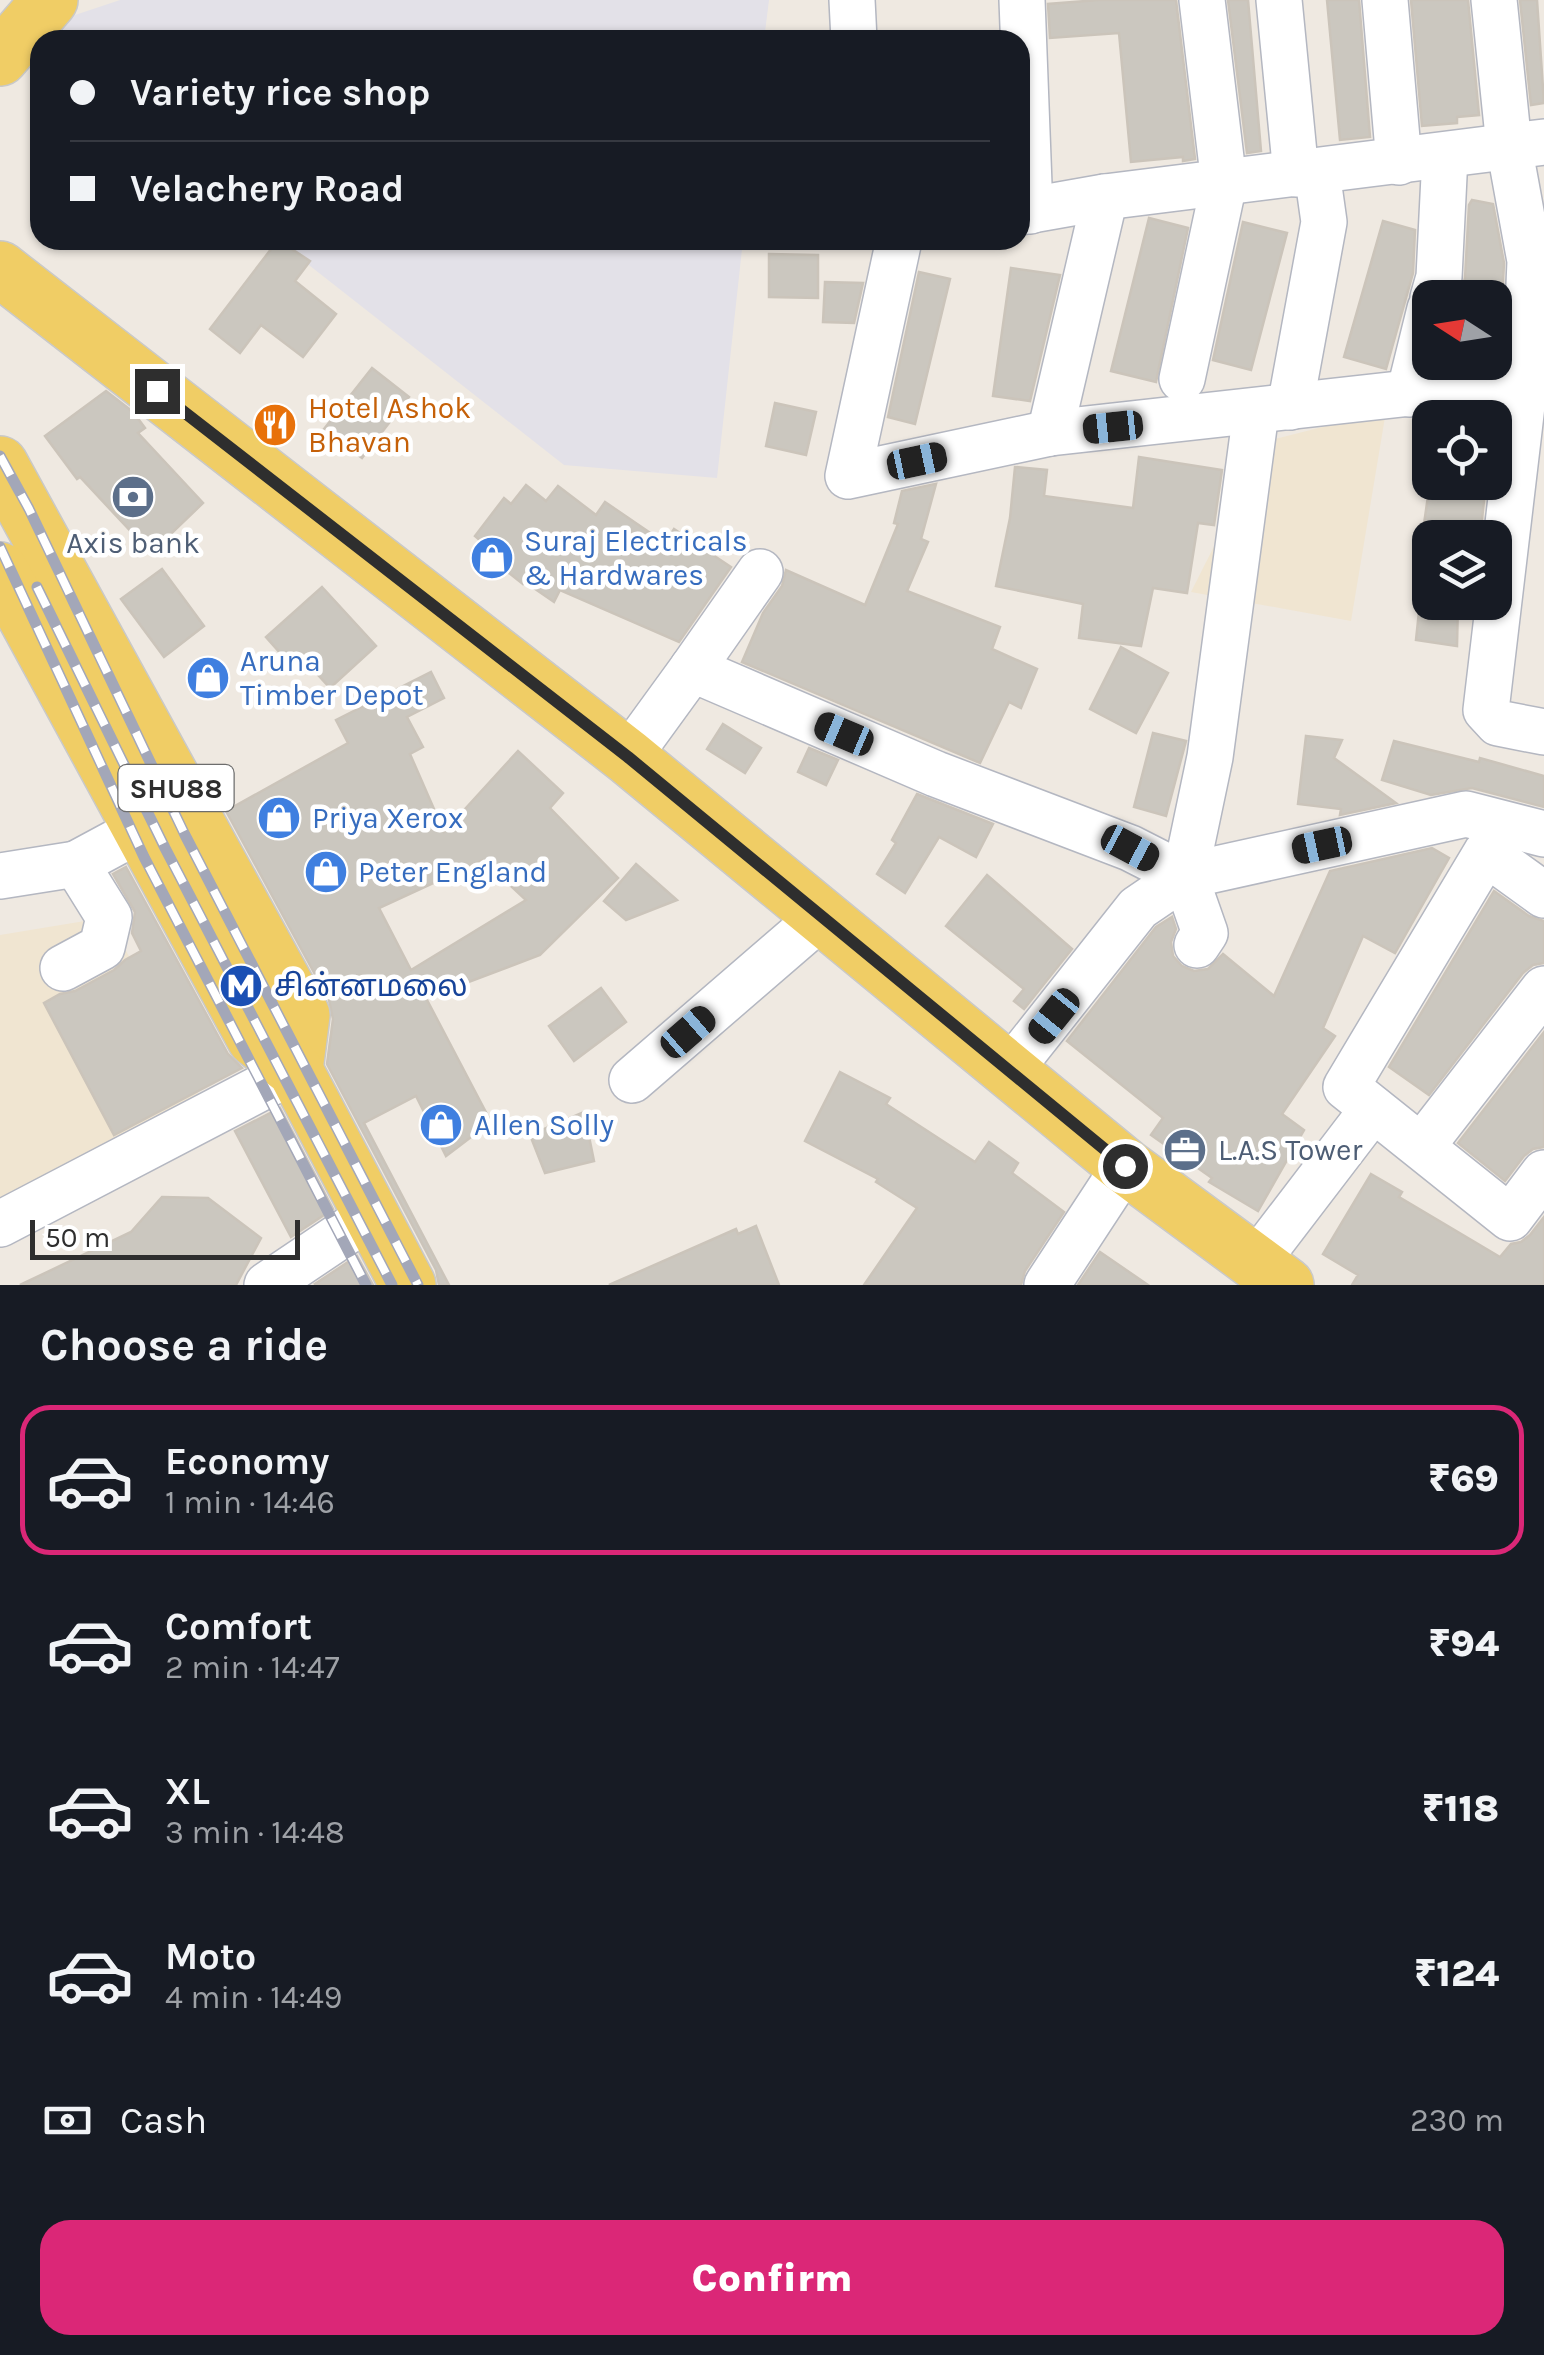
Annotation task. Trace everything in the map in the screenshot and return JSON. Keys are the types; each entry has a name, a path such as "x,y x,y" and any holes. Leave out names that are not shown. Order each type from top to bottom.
{"main road":[{"path":"0,58 50,0"},
{"path":"0,269 628,757 1125,1166 1272,1274"},
{"name":"SHU88","path":"0,464 302,1015 295,1070"},
{"name":"SHU88","path":"0,570 255,1039 295,1070 408,1285"}],"street":[{"path":"852,0 854,30"},
{"path":"1022,0 1022,30"},
{"path":"1182,379 1224,183 1202,0"},
{"path":"1197,946 1205,933 1185,876 1273,409 1324,222 1306,173 1279,0"},
{"path":"1385,0 1399,162"},
{"path":"1494,0 1526,144 1535,380 1486,710 1498,723 1544,732"},
{"path":"1030,211 1105,197 1526,144"},
{"path":"1438,280 1445,156"},
{"path":"1050,433 1105,197"},
{"path":"898,250 848,476 1050,433 1535,380"},
{"path":"1409,394 1412,380"},
{"path":"628,757 760,572"},
{"path":"692,669 936,774 1130,848 1185,876"},
{"path":"1010,1071 1138,908 1185,876 1466,814 1544,834"},
{"path":"0,876 76,864 141,829"},
{"path":"1544,896 1486,853 1346,1088 1510,1218 1544,1173"},
{"path":"63,968 102,947 110,917 76,864"},
{"path":"632,1080 822,916"},
{"path":"1422,1146 1544,988"},
{"path":"0,1224 295,1070"},
{"path":"1272,1274 1373,1109"},
{"path":"1047,1285 1125,1166"},
{"path":"267,1285 371,1216"}],"shaded area":[{"path":"120,0 769,0 765,30 50,30 54,22"},
{"path":"290,250 742,250 717,478 564,465"},
{"path":"1386,411 1351,621 1191,592 1267,441"},
{"path":"109,917 216,1128 0,1199 0,935"}],"building":[{"path":"1176,0 1195,159 1131,162 1119,33 1050,38 1048,4"},
{"path":"1228,0 1248,0 1261,151 1247,153"},
{"path":"1327,0 1359,0 1370,137 1340,140"},
{"path":"1411,0 1468,0 1479,115 1457,117 1457,123 1422,126"},
{"path":"1520,0 1537,0 1544,103 1531,105"},
{"path":"1472,200 1493,204 1504,263 1503,280 1464,280"},
{"path":"1149,218 1188,228 1156,382 1111,371"},
{"path":"1383,221 1415,230 1413,273 1386,369 1344,357"},
{"path":"1243,222 1287,233 1251,370 1213,360"},
{"path":"270,250 293,250 310,261 295,281 336,314 303,357 261,325 240,353 210,329"},
{"path":"769,254 818,255 818,298 769,297"},
{"path":"1011,268 1060,275 1030,401 993,396"},
{"path":"919,272 950,279 915,424 888,417"},
{"path":"825,282 863,283 854,323 823,322"},
{"path":"372,368 409,397 362,458 324,429"},
{"path":"106,391 133,412 145,428 138,433 203,503 151,553 80,477 77,479 45,436"},
{"path":"775,403 816,412 806,455 766,446"},
{"path":"1139,457 1222,470 1214,525 1198,523 1187,593 1153,588 1141,646 1079,638 1083,604 996,586 1010,518 1015,467 1047,470 1044,496 1133,508"},
{"path":"936,484 921,539 928,542 907,591 1000,627 992,649 1037,669 1021,708 1009,702 980,763 742,662 763,613 782,586 786,570 865,605 898,524 894,523 902,491"},
{"path":"526,485 546,501 558,486 596,515 605,502 665,543 674,529 731,567 679,642 560,590 554,602 523,584 477,548 482,542 475,536 504,498 511,504"},
{"path":"1427,500 1484,500 1482,520 1425,520"},
{"path":"162,569 204,626 164,657 121,599"},
{"path":"322,587 376,646 330,688 307,663 297,672 266,637"},
{"path":"1418,620 1458,620 1457,646 1416,640"},
{"path":"1121,647 1168,673 1136,733 1090,709"},
{"path":"431,672 444,698 407,717 423,747 410,754 444,832 518,751 563,793 550,808 618,878 540,955 426,998 491,1122 446,1156 416,1096 364,1123 449,1285 439,1285 436,1270 327,1064 333,1019 329,1000 226,811 348,743 336,720","holes":["483,860 526,900 411,970 379,908"]},
{"path":"723,724 761,748 745,773 707,749"},
{"path":"1153,733 1186,741 1166,816 1134,807"},
{"path":"1306,736 1342,740 1334,758 1396,803 1340,815 1341,809 1298,804"},
{"path":"1394,741 1544,776 1544,807 1472,788 1431,795 1382,780"},
{"path":"809,748 838,760 826,785 798,772"},
{"path":"917,794 993,824 976,857 939,837 905,893 877,874 896,843 892,840"},
{"path":"1432,848 1449,858 1395,953 1363,936 1323,1028 1335,1036 1282,1114 1304,1130 1258,1211 1209,1182 1212,1178 1151,1135 1163,1118 1067,1041 1156,927 1172,917 1176,929 1171,942 1173,956 1182,966 1194,971 1208,969 1223,954 1274,996 1330,871"},
{"path":"636,864 677,900 626,920 604,901"},
{"path":"126,867 228,1054 242,1068 114,1135 44,1003 75,991 141,951 132,933 135,912 113,874"},
{"path":"987,875 1072,949 1024,1009 1014,1001 1024,989 946,926"},
{"path":"1494,891 1529,916 1544,921 1544,963 1523,973 1429,1095 1389,1067"},
{"path":"601,988 626,1022 574,1061 549,1026"},
{"path":"1544,1032 1544,1147 1524,1156 1505,1181 1458,1143"},
{"path":"840,1072 890,1098 886,1104 975,1162 989,1142 1018,1163 1012,1173 1064,1212 1025,1271 1021,1285 864,1285 917,1208 876,1182 878,1179 805,1141"},
{"path":"280,1108 333,1209 291,1237 235,1131"},
{"path":"584,1112 594,1161 545,1173 530,1135"},
{"path":"1371,1174 1402,1192 1399,1197 1500,1257 1511,1244 1530,1235 1544,1217 1544,1285 1352,1285 1358,1275 1323,1254"},
{"path":"162,1197 208,1198 261,1238 236,1285 20,1285 131,1232"},
{"path":"756,1226 779,1285 609,1285 736,1229 738,1234"},
{"path":"1100,1252 1148,1285 1078,1285"},
{"path":"357,1256 373,1285 315,1284"}],"railway":[{"path":"0,456 185,835 418,1285"},
{"path":"0,547 144,857 366,1285"},
{"path":"37,587 165,848 392,1285"}],"place":[{"name":"Hotel Ashok Bhavan","path":"275,425"},
{"name":"Axis bank","path":"133,497"},
{"name":"Suraj Electricals & Hardwares","path":"492,558"},
{"name":"Aruna Timber Depot","path":"208,678"},
{"name":"Priya Xerox","path":"279,818"},
{"name":"Peter England","path":"326,872"},
{"name":"சின்னமலை","path":"241,986"},
{"name":"Allen Solly","path":"441,1125"},
{"name":"L.A.S Tower","path":"1185,1150"}],"route":[{"path":"157,391 628,757 1125,1166"}]}
